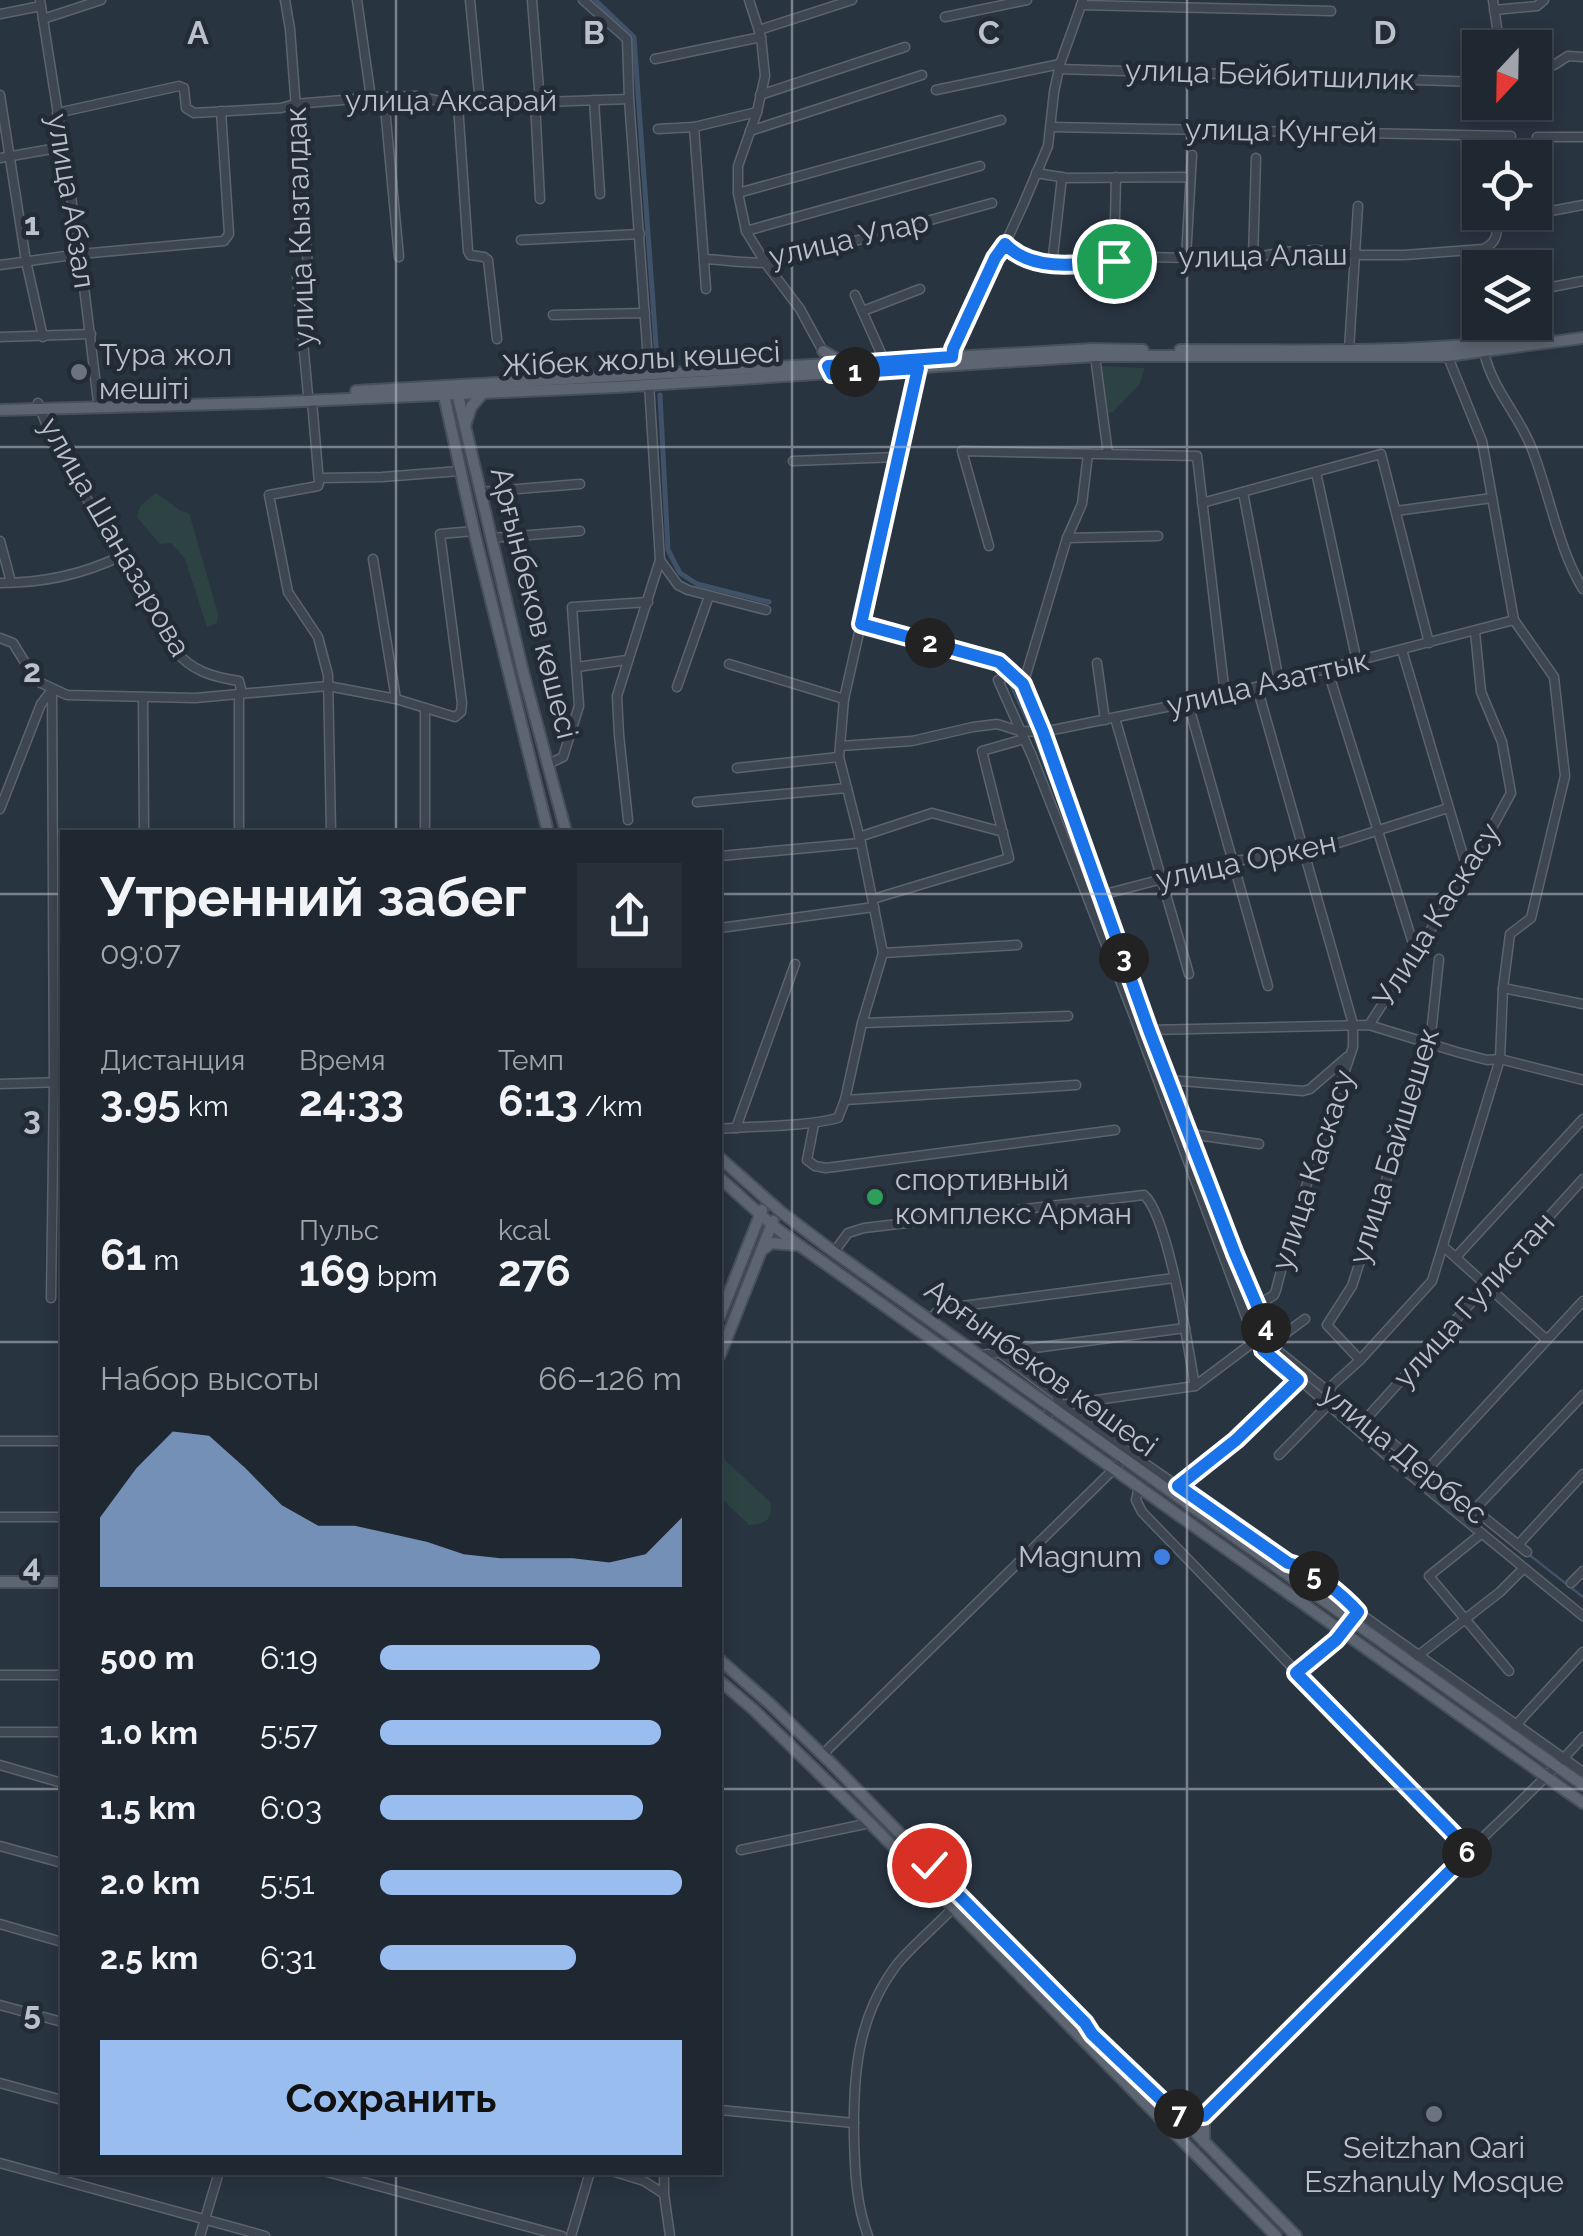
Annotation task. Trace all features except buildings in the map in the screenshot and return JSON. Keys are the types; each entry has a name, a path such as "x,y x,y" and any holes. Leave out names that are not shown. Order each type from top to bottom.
{"main road":[{"name":"Жібек жолы көшесі","path":"830,370 847,364 1093,349 1446,352 1469,346 1583,335"},
{"name":"Жібек жолы көшесі","path":"0,407 310,398 1095,356 1484,352 1583,335"},
{"path":"824,351 847,364"},
{"name":"Жібек жолы көшесі","path":"456,389 484,392 616,388 649,379"},
{"name":"Арғынбеков көшесі","path":"456,389 565,830"},
{"name":"Жібек жолы көшесі","path":"39,406 426,396 443,390"},
{"name":"Арғынбеков көшесі","path":"443,390 548,830"},
{"path":"465,427 471,407 484,392"},
{"path":"426,396 448,416"},
{"path":"510,675 524,672"},
{"name":"Арғынбеков көшесі","path":"722,1160 780,1212 834,1252 1514,1729 1583,1785"},
{"name":"Арғынбеков көшесі","path":"722,1180 800,1245 1583,1803"},
{"path":"742,1198 750,1228 748,1244"},
{"path":"722,1311 768,1202"},
{"path":"722,1350 771,1224 780,1212"},
{"path":"758,1256 771,1243 800,1245"},
{"path":"0,1582 60,1582"},
{"path":"722,1662 822,1754 1092,2034 1296,2236"},
{"path":"722,1683 870,1823 1276,2236"},
{"path":"1176,2114 1204,2116 1204,2142"}],"street":[{"path":"43,20 102,0"},
{"name":"улица Кызгалдак","path":"285,0 308,268 297,277 320,478"},
{"path":"357,0 371,98"},
{"path":"470,0 480,104"},
{"path":"532,0 540,200"},
{"path":"582,0 628,38 628,99 660,560 617,696 628,820"},
{"path":"748,0 760,34 765,76 738,166 738,193 746,231 800,309 824,351 830,370"},
{"path":"654,59 760,34 852,0"},
{"path":"945,17 1027,0"},
{"path":"1497,30 1493,5 1537,6 1544,0"},
{"path":"952,357 1048,146 1060,66 1082,2 1332,12"},
{"path":"0,14 40,3"},
{"name":"улица Абзал","path":"40,3 80,254 98,402"},
{"path":"760,96 905,47"},
{"path":"1552,65 1568,56 1583,57"},
{"name":"улица Бейбитшилик","path":"936,90 1060,66 1462,81"},
{"path":"750,131 922,75"},
{"name":"улица Аксарай","path":"57,113 180,86 184,88 186,108 194,114 384,97 416,96 458,105 628,99"},
{"path":"0,95 5,157 43,337"},
{"path":"384,97 399,257"},
{"path":"594,100 600,194"},
{"path":"458,105 468,251 488,260 497,339"},
{"path":"0,265 224,241 228,238 221,111"},
{"path":"658,129 694,128 757,112"},
{"path":"738,193 1001,120"},
{"name":"улица Кунгей","path":"1051,126 1511,136"},
{"path":"694,128 706,288"},
{"path":"1538,137 1583,137"},
{"path":"5,157 62,147"},
{"path":"1186,257 1192,155"},
{"path":"1252,258 1256,158"},
{"path":"746,231 980,166"},
{"path":"1036,173 1062,177 1190,178"},
{"path":"1052,265 1062,177"},
{"path":"1114,261 1116,177"},
{"name":"улица Улар","path":"704,259 766,264 992,203"},
{"path":"1349,350 1358,206"},
{"path":"1552,210 1583,206"},
{"name":"улица Алаш","path":"1005,244 1014,253 1052,265 1143,257 1228,260 1315,250 1404,255 1483,249 1497,239 1497,230"},
{"path":"521,240 640,234"},
{"path":"1552,287 1583,281"},
{"path":"863,311 920,289"},
{"path":"855,295 885,362"},
{"path":"552,316 645,313"},
{"path":"0,337 90,334"},
{"path":"1328,1390 1432,1281 1500,1060 1510,934 1532,918 1565,776 1554,677 1514,620 1482,441 1446,352"},
{"path":"1484,352 1492,380 1531,445 1583,589"},
{"path":"1095,356 1108,454"},
{"path":"722,1129 814,1124 838,1118 845,1100 882,953 840,757 844,699 918,368"},
{"name":"улица Шаназарова","path":"39,406 52,439 183,661 209,675 239,681 239,694"},
{"path":"989,546 962,451 1197,456 1225,696"},
{"path":"861,624 999,662 1023,684 1066,538 1082,504 1088,454"},
{"path":"1202,503 1382,454 1429,643"},
{"path":"793,461 898,457"},
{"path":"330,830 328,675 318,637 288,592 270,495 318,486 320,478 460,471"},
{"path":"1316,472 1357,662"},
{"path":"480,492 580,484"},
{"path":"1243,492 1278,681"},
{"path":"1396,511 1492,498"},
{"path":"0,638 13,643 41,683 67,695 195,698 328,686 455,717 461,712 462,703 440,534 474,531"},
{"path":"491,538 580,532"},
{"path":"1066,538 1158,536"},
{"path":"0,541 11,582"},
{"path":"0,582 78,573 121,556"},
{"path":"373,559 396,700"},
{"path":"660,560 678,585 688,590 766,610"},
{"path":"677,687 709,596"},
{"path":"548,764 564,757 579,706 572,607 648,602"},
{"name":"улица Азаттык","path":"840,746 912,741 997,724 1022,735 1043,732 1225,696 1514,620"},
{"name":"Улица Каскасу","path":"1369,1025 1468,872 1511,794 1502,742 1481,692 1475,632"},
{"path":"1402,650 1468,872"},
{"path":"576,667 627,660"},
{"path":"1098,663 1110,719 1189,974"},
{"path":"729,664 844,699"},
{"path":"1327,668 1416,953"},
{"name":"улица Дербес","path":"1012,674 998,680 1118,974 1256,1341 1583,1616"},
{"name":"улица Дербес","path":"1023,684 1149,1030 1273,1343 1527,1552"},
{"path":"1257,687 1353,1024"},
{"path":"0,809 41,704 52,690"},
{"path":"51,1298 58,1082 52,690"},
{"path":"239,694 240,830"},
{"path":"144,696 144,830"},
{"path":"1188,703 1268,986"},
{"path":"425,830 426,708"},
{"path":"722,928 874,903 1009,858 982,751 1022,735"},
{"path":"738,768 840,757"},
{"path":"697,802 847,788"},
{"name":"улица Оркен","path":"1101,895 1232,861 1304,854 1448,808"},
{"path":"722,856 860,840 932,813 1003,832"},
{"path":"882,953 1017,944"},
{"name":"улица Байшешек","path":"1360,1360 1327,1325 1352,1286 1430,1044 1438,959"},
{"path":"736,1128 795,964"},
{"path":"1504,988 1583,1004"},
{"path":"862,1023 1068,1016"},
{"name":"улица Каскасу","path":"1256,1306 1276,1290 1292,1225 1350,1054 1353,1024"},
{"path":"1149,1030 1369,1025 1487,1060 1583,1080"},
{"path":"1169,1080 1310,1089 1350,1054"},
{"path":"0,1084 58,1082"},
{"path":"845,1100 1076,1085"},
{"path":"1456,1256 1583,1119"},
{"path":"814,1124 806,1160 826,1168 1115,1130"},
{"path":"1190,1134 1259,1144"},
{"name":"улица Гулистан","path":"1365,1420 1583,1180"},
{"path":"834,1252 848,1234 864,1228 1144,1195 1159,1218 1195,1386"},
{"path":"1444,1246 1547,1340"},
{"path":"930,1319 940,1309 1174,1278"},
{"path":"1426,1471 1583,1301"},
{"path":"1263,1350 1305,1320"},
{"path":"981,1356 1184,1328"},
{"path":"1044,1419 1057,1406 1195,1386 1256,1341"},
{"path":"1000,1353 1055,1394 1057,1406 1178,1486 1283,1565"},
{"path":"1178,1486 1236,1440 1298,1380"},
{"path":"1474,1510 1583,1394"},
{"path":"1279,1455 1328,1405"},
{"path":"0,1441 60,1441"},
{"path":"822,1754 1124,1459"},
{"path":"1518,1545 1583,1474"},
{"path":"1139,1486 1136,1500 1142,1512 1470,1851"},
{"path":"0,1516 60,1516"},
{"path":"1481,1534 1429,1576 1509,1671"},
{"path":"1414,1659 1500,1592 1523,1568"},
{"path":"1572,1583 1583,1571"},
{"path":"1296,1673 1336,1640 1355,1616"},
{"path":"1514,1729 1583,1652"},
{"path":"0,1675 60,1674"},
{"path":"0,1732 60,1732"},
{"path":"1180,2139 1583,1737"},
{"path":"1560,1763 1583,1772"},
{"path":"0,1765 60,1782"},
{"path":"742,1850 870,1823"},
{"path":"0,1846 60,1862"},
{"path":"868,2236 855,2180 854,2086 859,2045 873,2004 898,1963 952,1909"},
{"path":"0,1924 60,1941"},
{"path":"0,2004 60,2021"},
{"path":"0,2083 60,2099"},
{"path":"722,2110 854,2123"},
{"path":"0,2163 265,2236"},
{"path":"200,2236 218,2175"},
{"path":"338,2175 562,2236"},
{"path":"571,2236 589,2175"},
{"path":"625,2175 644,2181 664,2194"},
{"path":"664,2175 670,2236"}],"green space":[{"path":"1098,366 1145,368 1139,385 1112,413 1104,412"},
{"path":"156,493 189,513 218,614 217,623 207,627 185,559 171,543 160,544 137,517 140,506"},
{"path":"722,1459 770,1502 767,1520 749,1525 722,1499"}],"waterway":[{"path":"595,0 634,37 657,359"},
{"path":"660,395 668,550 680,573 697,584 769,602"},
{"path":"976,662 1001,670"},
{"path":"1009,682 1032,732 1142,1023"},
{"path":"1145,1031 1262,1339"},
{"path":"1527,1553 1583,1597"}],"place":[{"name":"Тура жол мешіті","path":"79,372"},
{"name":"спортивный комплекс Арман","path":"875,1197"},
{"name":"Magnum","path":"1162,1557"},
{"name":"Seitzhan Qari Eszhanuly Mosque","path":"1434,2114"}],"route":[{"path":"929,1865 1092,2034 1176,2114 1204,2116 1470,1851 1296,1673 1336,1640 1358,1612 1303,1568 1288,1563 1178,1486 1236,1440 1298,1380 1263,1350 1273,1343 1149,1030 1023,684 999,662 861,624 918,368 832,374 828,366 952,357 995,258 1005,244 1014,253 1052,265 1114,261"}]}
